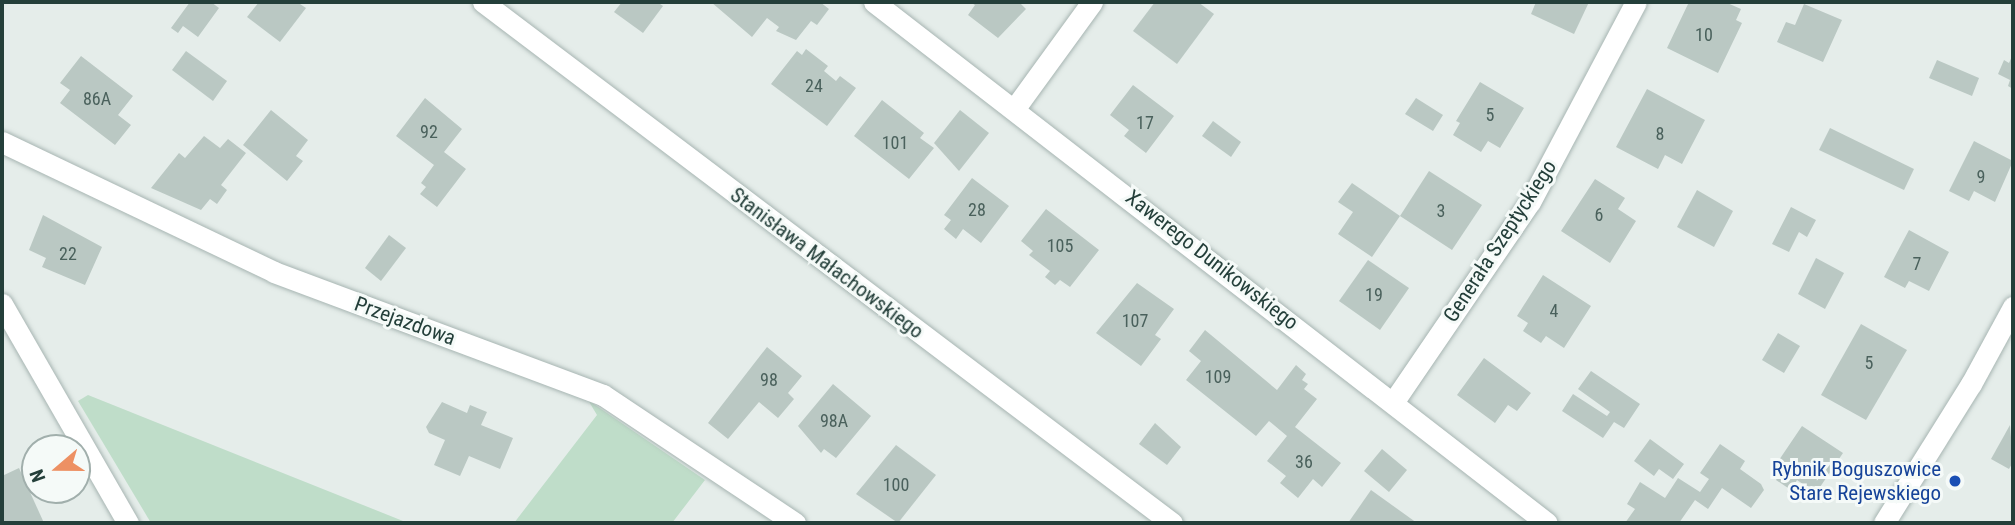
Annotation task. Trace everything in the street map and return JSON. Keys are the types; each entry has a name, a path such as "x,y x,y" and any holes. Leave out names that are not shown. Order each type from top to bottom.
{"street":[{"name":"Stanisława Małachowskiego","path":"483,2 1172,523"},
{"name":"Xawerego Dunikowskiego","path":"874,2 1394,401 1547,523"},
{"path":"1015,108 1092,2"},
{"name":"Generała Szeptyckiego","path":"1394,401 1530,202 1636,2"},
{"name":"Przejazdowa","path":"2,142 274,272 603,395 795,523"},
{"path":"2,304 128,523"},
{"path":"1884,523 1972,384 2013,307"}],"green space":[{"path":"88,395 408,523 151,523 78,401"},
{"path":"588,400 705,480 672,523 514,523 597,415"}],"building":[{"path":"190,2 211,2 219,8 198,37 183,26 178,33 171,28"},
{"path":"259,2 297,2 306,8 280,42 247,17"},
{"path":"622,2 657,2 663,6 643,33 614,12"},
{"path":"711,2 820,2 829,9 817,25 811,21 796,40 776,31 779,27 767,18 752,37"},
{"path":"970,2 1019,2 1026,9 998,38 968,15 975,5"},
{"path":"1155,2 1198,2 1214,14 1177,64 1133,31"},
{"path":"1536,2 1589,2 1574,34 1531,14"},
{"path":"1689,2 1725,2 1741,9 1736,20 1742,23 1718,73 1667,48"},
{"path":"1804,4 1842,20 1823,62 1777,42 1786,22 1795,25"},
{"path":"806,49 828,66 824,71 836,81 840,76 856,88 827,126 771,84 797,51 802,55"},
{"path":"186,51 227,81 213,101 172,70"},
{"path":"2013,54 2013,89 2008,86 2010,80 1998,74 2004,60 2009,63"},
{"path":"81,56 133,96 118,115 131,125 115,145 60,103 70,90 60,83"},
{"path":"1937,60 1979,78 1972,96 1929,78"},
{"path":"1480,82 1524,108 1500,148 1488,141 1481,152 1453,135 1460,123 1456,121"},
{"path":"1133,85 1174,116 1146,153 1124,136 1129,130 1110,115"},
{"path":"1647,89 1705,120 1682,164 1665,155 1658,169 1616,147"},
{"path":"425,98 462,129 444,152 466,169 437,207 420,194 426,187 421,183 434,165 396,136"},
{"path":"1416,98 1443,115 1433,131 1405,114"},
{"path":"882,100 924,133 920,138 934,148 909,179 854,136"},
{"path":"271,110 308,140 296,156 303,161 287,181 243,145"},
{"path":"960,110 989,133 959,171 934,143"},
{"path":"1213,121 1241,142 1231,157 1202,136"},
{"path":"1830,128 1914,169 1904,190 1819,150"},
{"path":"204,136 220,148 228,139 246,153 221,185 227,190 217,204 210,199 201,210 151,188 179,153 185,158"},
{"path":"1974,141 2013,161 1995,202 1974,191 1969,201 1949,191"},
{"path":"1429,171 1482,205 1452,250 1400,216"},
{"path":"972,178 1009,206 981,243 963,229 956,239 944,229 951,220 944,215"},
{"path":"1595,179 1625,198 1618,209 1636,221 1610,263 1561,231"},
{"path":"1352,183 1400,216 1372,257 1338,234 1353,212 1338,202"},
{"path":"1697,190 1733,211 1714,247 1677,227"},
{"path":"1791,207 1816,220 1807,237 1799,232 1789,252 1772,244"},
{"path":"1046,209 1099,250 1070,287 1060,280 1055,285 1045,277 1050,271 1029,255 1033,251 1021,241"},
{"path":"43,215 102,247 85,285 42,267 46,258 29,250"},
{"path":"1909,230 1949,252 1929,291 1909,281 1905,288 1884,277"},
{"path":"389,235 406,248 381,281 365,268"},
{"path":"1816,258 1844,273 1825,309 1798,294"},
{"path":"1368,260 1409,288 1380,330 1339,301"},
{"path":"1543,275 1591,306 1564,348 1546,336 1541,343 1523,331 1528,323 1517,316"},
{"path":"1137,283 1174,309 1155,335 1161,339 1141,366 1096,333"},
{"path":"1861,324 1907,350 1866,420 1821,395"},
{"path":"1205,330 1277,390 1296,365 1306,374 1302,380 1308,384 1304,389 1317,399 1295,427 1341,463 1322,487 1313,479 1298,498 1280,483 1286,476 1267,461 1287,436 1269,421 1256,436 1186,380 1201,361 1189,351"},
{"path":"1778,333 1800,346 1784,373 1762,360"},
{"path":"767,347 802,376 788,393 794,399 778,418 759,402 728,439 708,423"},
{"path":"1484,358 1531,393 1517,411 1508,405 1495,423 1457,395"},
{"path":"1591,371 1640,404 1624,428 1614,422 1603,438 1562,411 1573,394 1607,416 1610,412 1578,389"},
{"path":"833,384 871,416 836,458 824,449 821,453 798,426"},
{"path":"442,402 467,413 470,405 487,412 481,425 513,438 500,469 469,456 460,476 434,465 445,440 429,433 426,427"},
{"path":"1155,423 1181,447 1167,465 1139,444"},
{"path":"2010,425 2013,462 2009,469 1991,459"},
{"path":"1802,426 1843,453 1816,493 1797,480 1791,490 1776,480 1782,470 1775,466"},
{"path":"1650,439 1684,464 1673,479 1659,469 1654,476 1634,461"},
{"path":"1720,444 1745,461 1740,469 1761,484 1764,490 1751,508 1722,488 1708,509 1695,500 1679,523 1625,523 1635,509 1627,504 1640,482 1665,498 1678,478 1700,492 1709,479 1700,473"},
{"path":"896,445 936,475 898,523 856,494"},
{"path":"1382,449 1407,470 1389,492 1364,471"},
{"path":"19,468 21,504 35,504 44,523 2,523 2,476"},
{"path":"1371,490 1417,523 1348,523"}],"place":[{"name":"Rybnik Boguszowice Stare Rejewskiego","path":"1955,481"}]}
